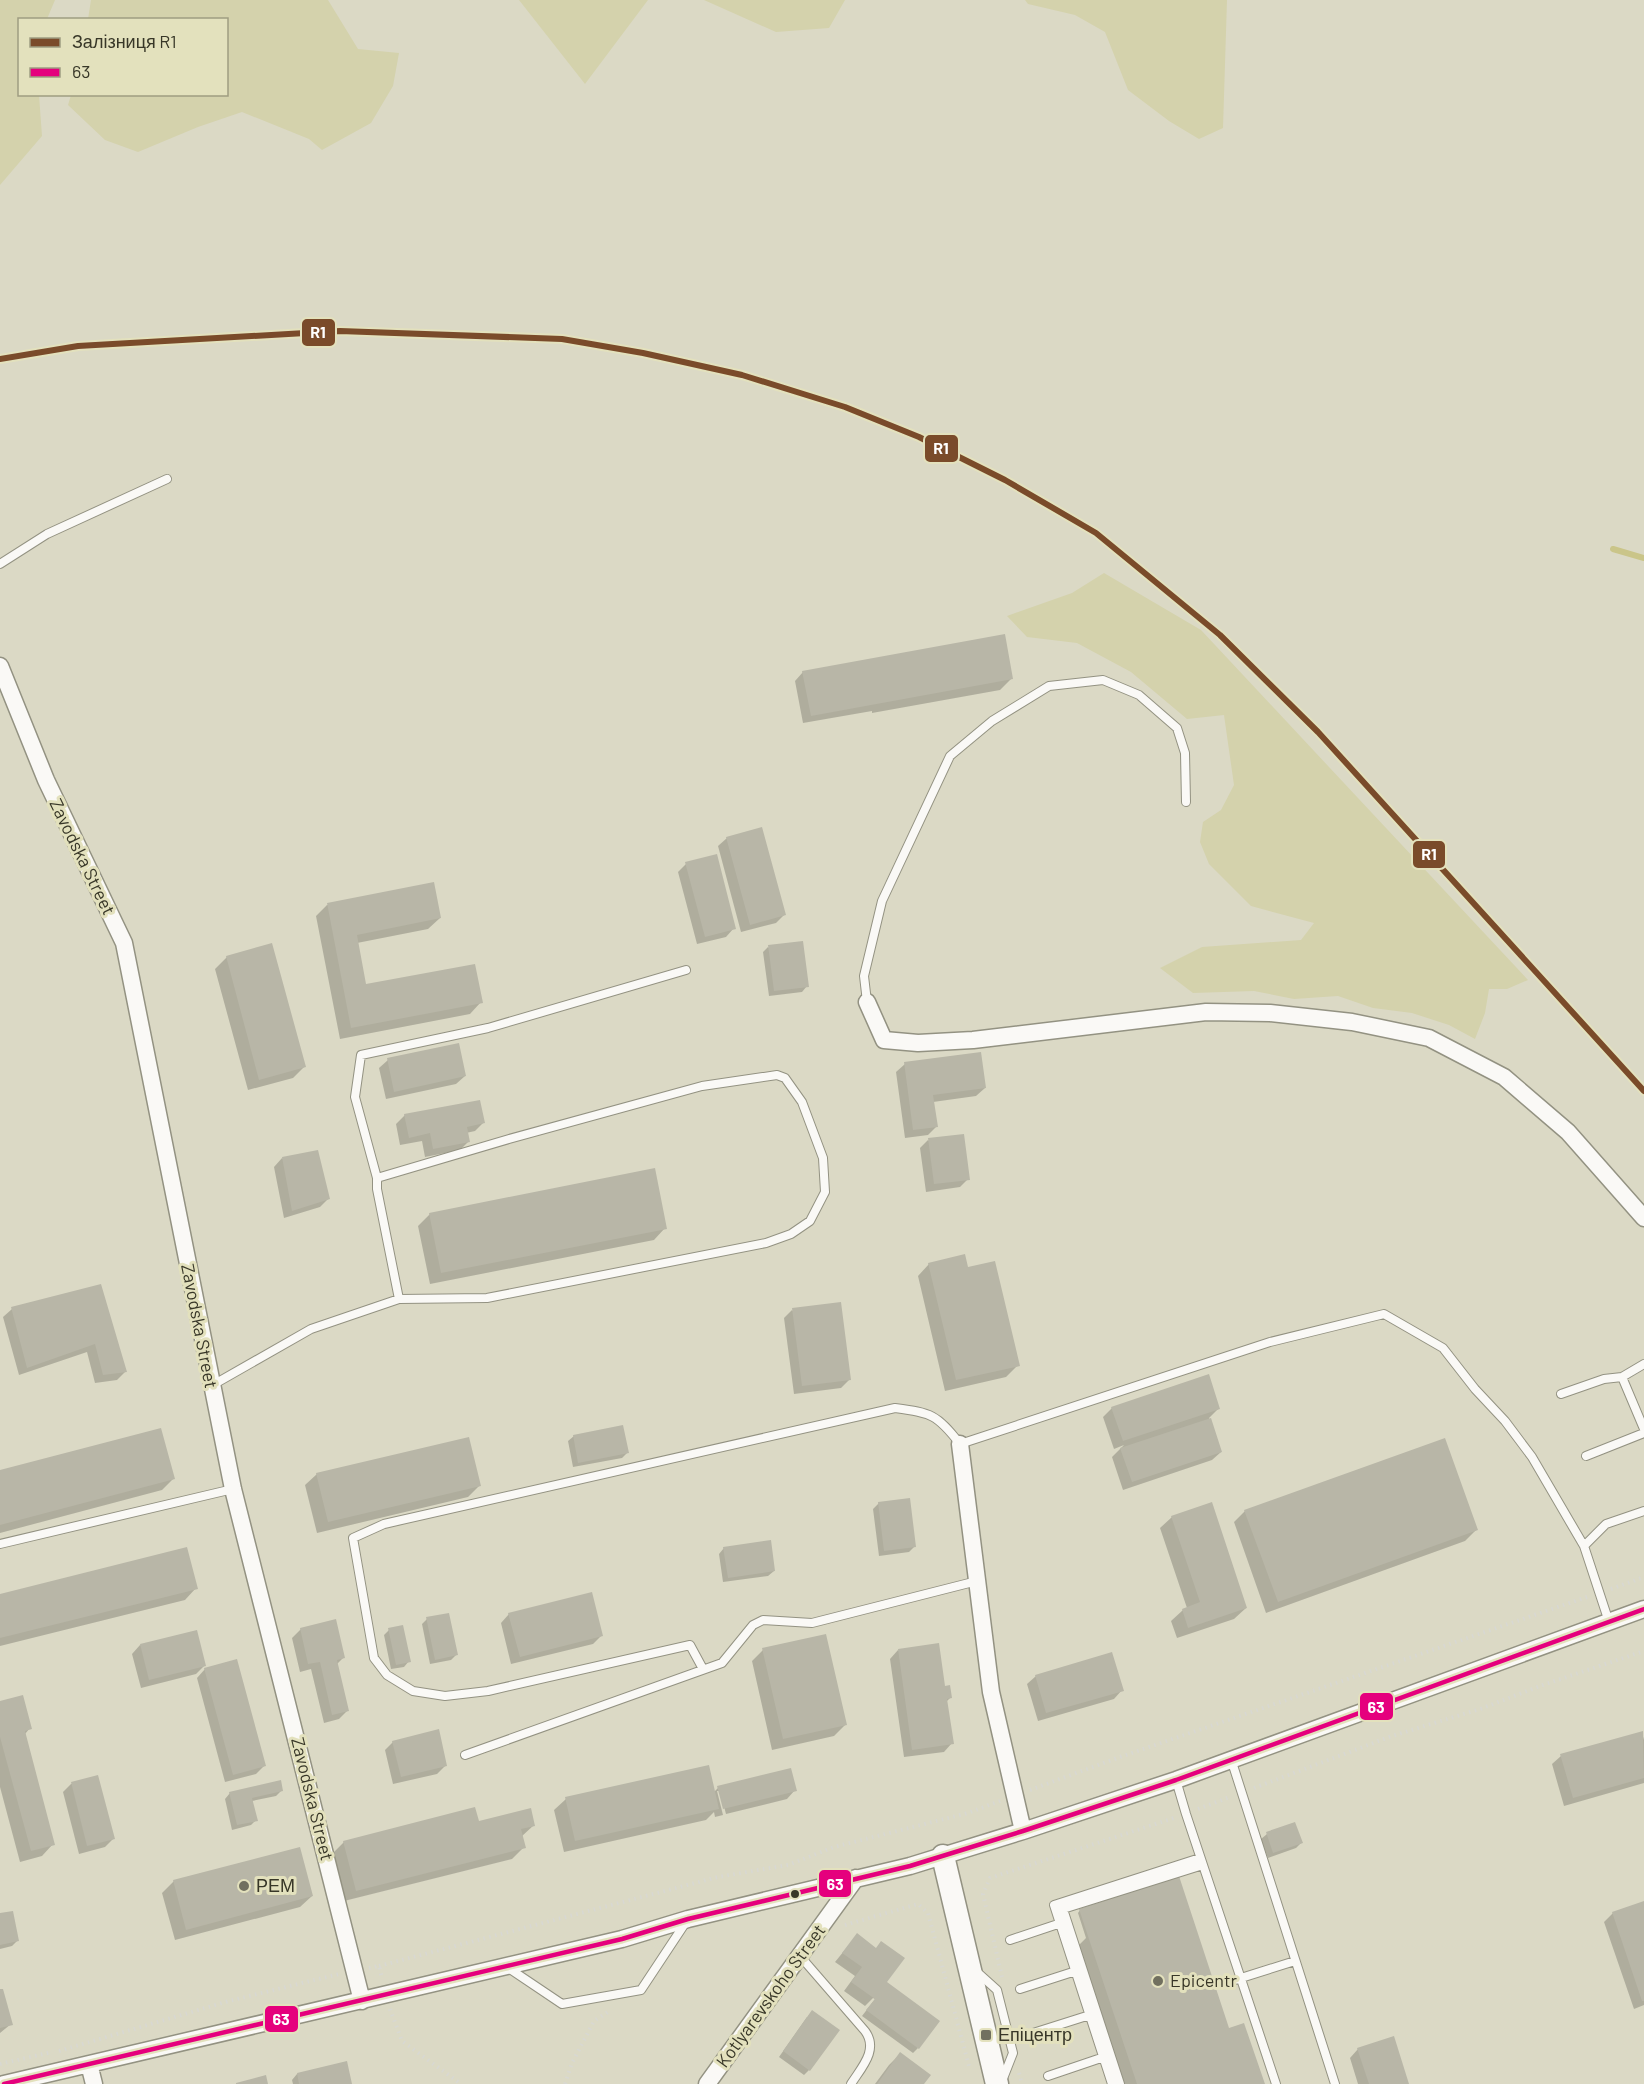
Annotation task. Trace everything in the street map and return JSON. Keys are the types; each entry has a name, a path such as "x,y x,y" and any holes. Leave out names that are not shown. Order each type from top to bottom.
{"main road":[{"path":"943,1856 999,2084"}],"street":[{"name":"Zavodska Street","path":"0,666 46,780 124,943 233,1489 362,2001"},
{"path":"867,1002 884,1040 918,1043 973,1040 1206,1012 1270,1012 1352,1022 1430,1038 1504,1077 1568,1132 1644,1218"},
{"path":"960,1444 991,1692 1023,1831"},
{"path":"4,2084 622,1940 688,1919 943,1856 1176,1780 1644,1609"},
{"name":"Kotlyarevskoho Street","path":"707,2084 856,1878"},
{"path":"89,2064 94,2084"}],"lane":[{"path":"0,564 47,534 167,479"},
{"path":"867,1002 864,976 882,901 950,756 992,721 1049,686 1103,680 1139,695 1177,728 1185,753 1186,802"},
{"path":"399,1299 377,1189 377,1178 355,1097 361,1054 488,1028 686,970"},
{"path":"211,1386 311,1329 399,1299 488,1298 766,1243 791,1234 810,1221 825,1192 823,1158 802,1102 785,1078 777,1075 702,1086 377,1178"},
{"path":"703,1669 690,1645 488,1691 445,1696 413,1690 387,1675 374,1658 353,1538 384,1524 895,1408 927,1412 947,1427 960,1444 1270,1342 1384,1314 1443,1348 1475,1389 1505,1421 1532,1457 1584,1546 1609,1622"},
{"path":"1561,1394 1604,1379 1622,1377 1644,1364"},
{"path":"1586,1456 1644,1431 1622,1377"},
{"path":"0,1544 233,1489"},
{"path":"1584,1546 1606,1524 1644,1511"},
{"path":"465,1755 723,1663 753,1625 763,1620 812,1623 977,1581"},
{"path":"1231,1759 1335,2084"},
{"path":"1176,1780 1276,2084"},
{"path":"1120,2084 1107,2056 1064,1922 1054,1905 1062,1906 1201,1861"},
{"path":"507,1967 562,2004 641,1990 688,1919"},
{"path":"1010,1940 1064,1922"},
{"path":"800,1956 865,2031 870,2040 869,2054 851,2084"},
{"path":"1222,1984 1296,1961"},
{"path":"1020,1989 1079,1970"},
{"path":"1033,2033 1093,2014"},
{"path":"1048,2076 1107,2056"},
{"path":"1107,2056 1112,2084"}],"path":[{"path":"379,1966 718,1877 788,1865 834,1847 968,1813 1120,1757 1644,1577"},
{"path":"918,1904 928,1913 971,2073"},
{"path":"565,2084 572,2063 594,2021 613,2008"}],"shaded area":[{"path":"0,0 55,0 47,18 18,18 18,96 39,96 42,136 0,185"},
{"path":"91,0 328,0 358,49 399,53 393,86 371,123 322,150 309,139 242,112 138,152 105,140 68,105 71,96 228,96 228,18 88,18"},
{"path":"519,0 648,0 585,84"},
{"path":"704,0 845,0 829,28 776,32"},
{"path":"1025,0 1227,0 1223,128 1199,139 1169,121 1128,90 1105,32 1075,15 1028,4"},
{"path":"1104,573 1201,630 1528,980 1507,989 1489,989 1485,1013 1475,1039 1449,1025 1412,1013 1373,1008 1338,996 1294,999 1254,991 1193,993 1160,968 1202,947 1301,940 1314,923 1251,906 1209,864 1200,842 1203,822 1221,810 1234,785 1224,715 1187,719 1131,672 1077,643 1027,637 1007,616 1072,593"}],"building":[{"path":"1005,634 1013,679 811,716 802,671"},
{"path":"762,827 786,915 750,925 726,837"},
{"path":"717,854 736,929 705,937 685,862"},
{"path":"434,882 441,918 357,935 366,984 475,964 483,1003 351,1028 327,903"},
{"path":"803,941 809,987 774,991 768,945"},
{"path":"272,943 306,1067 259,1080 226,956"},
{"path":"459,1043 466,1076 394,1092 387,1058"},
{"path":"981,1052 986,1088 933,1095 938,1127 913,1130 904,1062"},
{"path":"480,1100 485,1123 467,1127 470,1142 433,1149 430,1133 409,1138 404,1114"},
{"path":"964,1134 970,1180 934,1184 928,1138"},
{"path":"318,1150 330,1199 292,1211 282,1157"},
{"path":"655,1168 667,1229 441,1273 429,1213"},
{"path":"965,1254 968,1267 995,1261 1020,1366 956,1380 928,1263"},
{"path":"101,1284 127,1372 103,1375 95,1344 27,1368 11,1307"},
{"path":"841,1302 851,1380 802,1386 792,1308"},
{"path":"1209,1374 1220,1409 1123,1441 1111,1407"},
{"path":"1211,1418 1222,1452 1132,1482 1120,1448"},
{"path":"623,1425 629,1453 578,1463 573,1435"},
{"path":"161,1428 175,1479 0,1525 0,1470"},
{"path":"469,1437 481,1486 328,1522 316,1473"},
{"path":"1445,1438 1478,1530 1278,1602 1244,1510"},
{"path":"910,1498 916,1547 884,1551 878,1502"},
{"path":"1212,1502 1247,1608 1188,1628 1182,1609 1200,1602 1171,1516"},
{"path":"771,1540 775,1571 728,1578 723,1547"},
{"path":"187,1547 198,1589 0,1638 0,1594"},
{"path":"592,1592 603,1636 520,1657 508,1613"},
{"path":"449,1613 458,1655 435,1660 426,1617"},
{"path":"336,1619 345,1658 337,1660 349,1711 332,1715 320,1662 308,1664 300,1628"},
{"path":"403,1625 411,1662 396,1665 388,1628"},
{"path":"197,1630 206,1666 149,1680 140,1644"},
{"path":"826,1634 847,1725 783,1739 762,1648"},
{"path":"939,1643 945,1686 950,1685 952,1698 947,1699 954,1744 912,1750 898,1649"},
{"path":"1112,1652 1124,1691 1046,1713 1035,1675"},
{"path":"237,1659 266,1766 233,1775 204,1668"},
{"path":"23,1695 32,1729 25,1731 55,1845 31,1851 0,1737 0,1701"},
{"path":"439,1729 447,1766 401,1777 392,1741"},
{"path":"1643,1731 1644,1778 1573,1798 1560,1754"},
{"path":"709,1765 719,1809 575,1841 565,1797"},
{"path":"791,1768 797,1791 723,1809 717,1786"},
{"path":"98,1775 115,1839 87,1846 71,1782"},
{"path":"281,1780 283,1791 252,1798 258,1821 237,1825 229,1792"},
{"path":"475,1807 479,1821 531,1808 535,1826 521,1829 526,1848 356,1891 343,1841"},
{"path":"1295,1822 1303,1843 1273,1853 1266,1832"},
{"path":"300,1847 313,1896 186,1930 173,1880"},
{"name":"Epicentr","path":"1179,1876 1229,2028 1244,2023 1265,2084 1137,2084 1079,1909"},
{"path":"1644,1901 1644,2001 1642,2001 1612,1912"},
{"path":"13,1911 19,1941 0,1945 0,1913"},
{"path":"857,1933 876,1948 881,1941 905,1958 887,1982 940,2021 919,2049 866,2010 875,1999 851,1982 862,1967 842,1953"},
{"path":"0,1989 3,1989 13,2025 0,2028"},
{"path":"812,2010 840,2030 810,2071 783,2051"},
{"path":"1394,2036 1409,2084 1369,2084 1357,2048"},
{"path":"900,2052 931,2075 924,2084 877,2084"},
{"path":"347,2061 352,2084 299,2084 297,2073"},
{"path":"266,2075 268,2084 236,2084 236,2083"}],"waterway":[{"path":"1613,549 1644,558"}],"rail line":[{"name":"R1","path":"0,359 78,346 340,331 562,339 643,353 742,375 845,407 919,437 1005,480 1096,533 1220,635 1318,732 1644,1091"}],"transit line":[{"name":"63","path":"4,2084 622,1939 688,1919 910,1866 1176,1780 1644,1609"}],"place":[{"name":"РЕМ","path":"244,1886"},
{"name":"Epicentr","path":"1158,1981"},
{"name":"Епіцентр","path":"986,2035"}]}
